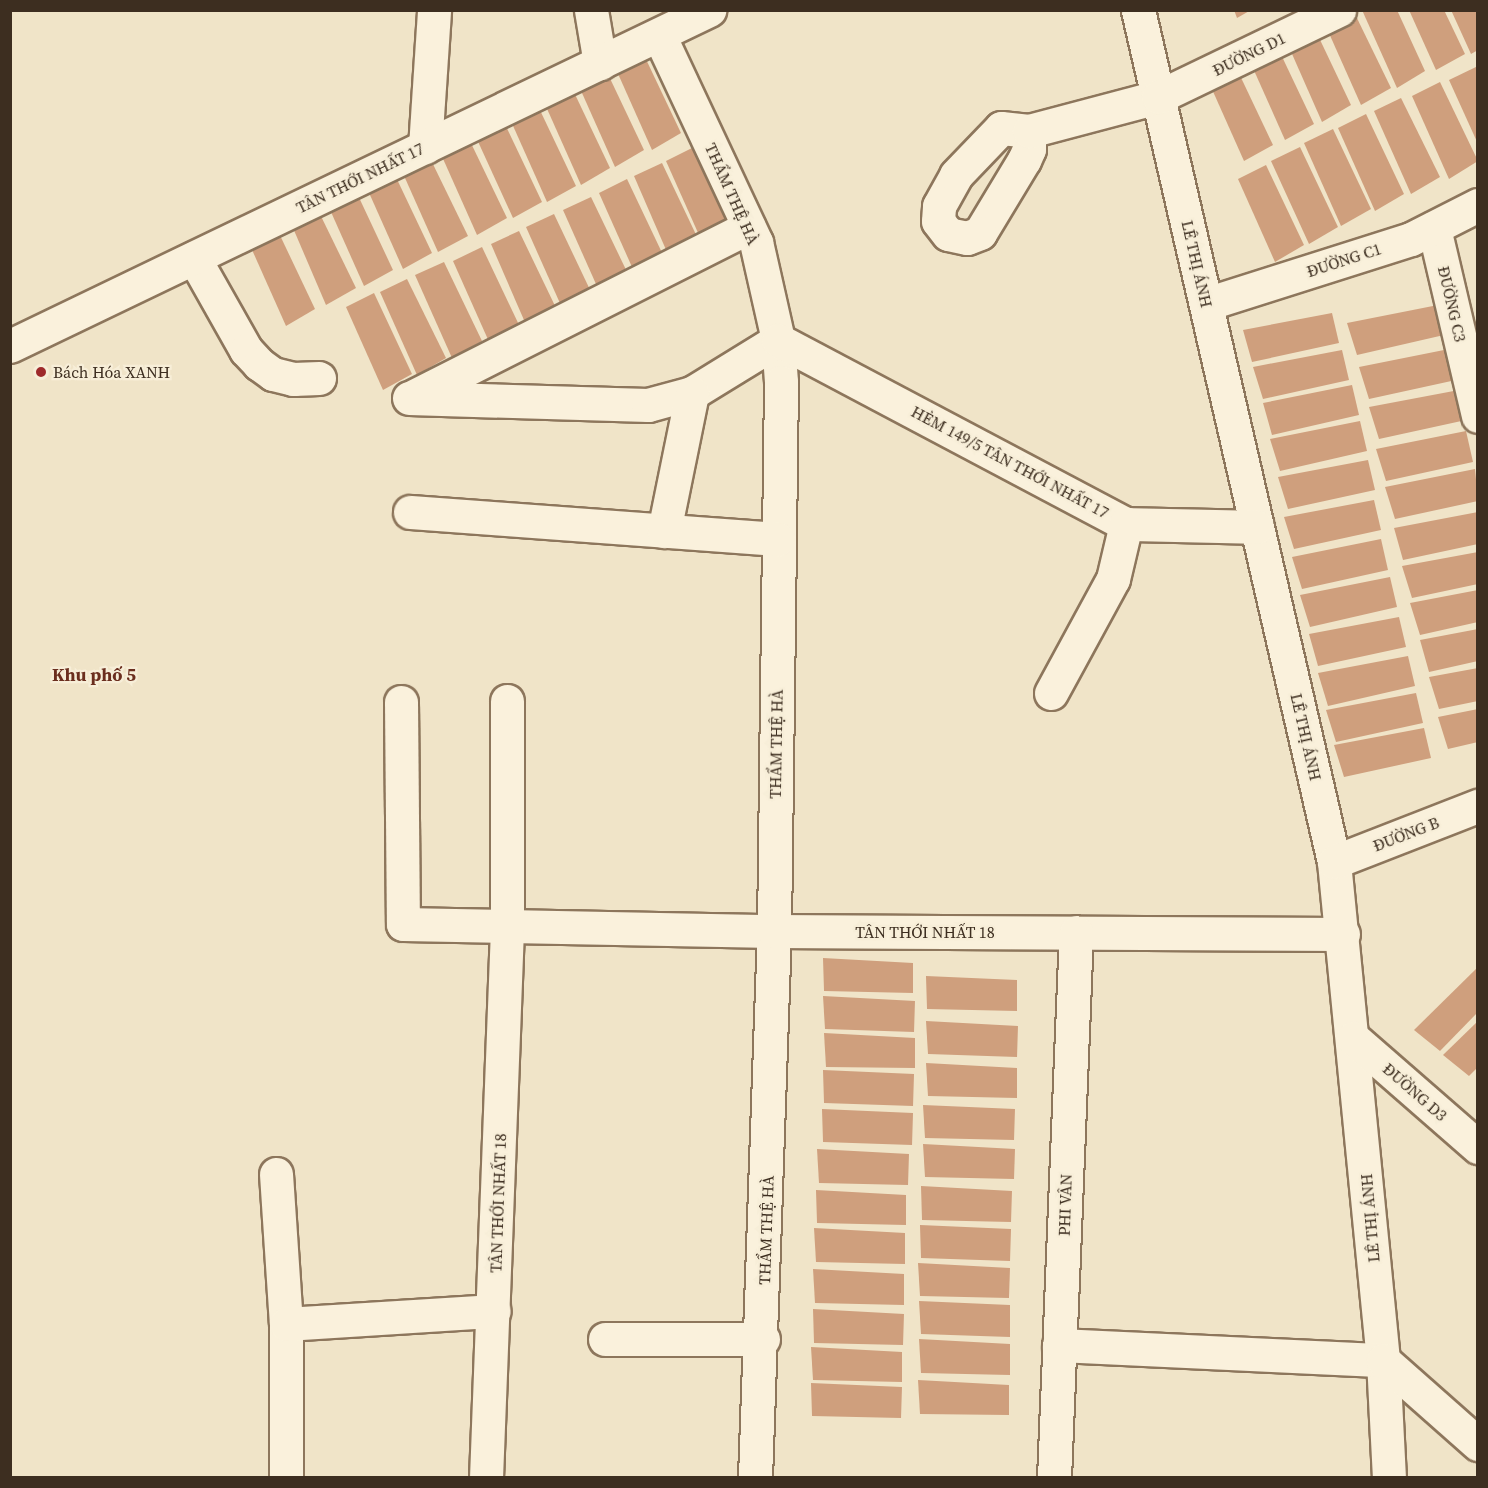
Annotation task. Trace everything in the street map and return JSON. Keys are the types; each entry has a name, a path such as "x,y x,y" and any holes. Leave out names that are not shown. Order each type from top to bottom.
{"street":[{"path":"425,147 434,10"},
{"path":"591,10 600,63"},
{"name":"TÂN THỚI NHẤT 17","path":"10,346 709,10"},
{"name":"LÊ THỊ ÁNH","path":"1138,10 1334,862 1343,934 1383,1360 1389,1478"},
{"name":"ĐƯỜNG D1","path":"1029,131 1158,97 1339,10"},
{"name":"THẨM THỆ HÀ","path":"659,35 756,242 778,340 781,382 774,931 763,1339 755,1478"},
{"name":"ĐƯỜNG C1","path":"1206,304 1411,239 1478,205"},
{"path":"749,227 409,398 648,405 692,393 778,340"},
{"name":"ĐƯỜNG C3","path":"1434,228 1478,416"},
{"path":"194,258 246,350 259,364 273,374 294,379 319,378"},
{"name":"HẺM 149/5 TÂN THỚI NHẤT 17","path":"778,340 1126,524 1257,527"},
{"path":"664,531 692,393"},
{"path":"410,512 778,539"},
{"path":"1051,693 1113,579 1126,524"},
{"name":"TÂN THỚI NHẤT 18","path":"486,1478 507,928 507,701"},
{"name":"TÂN THỚI NHẤT 18","path":"401,702 402,924 507,928 774,931 1343,934"},
{"name":"ĐƯỜNG B","path":"1334,862 1478,806"},
{"name":"PHI VÂN","path":"1054,1478 1076,932"},
{"name":"ĐƯỜNG D3","path":"1353,1038 1478,1147"},
{"path":"276,1174 286,1324 286,1478"},
{"path":"286,1324 494,1311"},
{"path":"605,1339 763,1339"},
{"path":"1059,1345 1383,1360 1478,1444"}],"building":[{"path":"1234,10 1251,10 1237,18"},
{"path":"1353,10 1391,88 1361,105 1324,22"},
{"path":"1362,10 1397,10 1425,71 1397,88"},
{"path":"1409,10 1444,10 1465,54 1436,70"},
{"path":"1451,10 1478,10 1478,50 1471,54"},
{"path":"1313,25 1351,105 1322,122 1285,38"},
{"path":"1276,44 1314,124 1285,140 1248,57"},
{"path":"643,53 681,133 652,150 615,67"},
{"path":"1235,65 1273,145 1244,161 1207,78"},
{"path":"1478,66 1478,144 1449,80"},
{"path":"606,70 644,150 615,167 578,84"},
{"path":"1440,82 1478,161 1449,179 1412,96"},
{"path":"572,88 610,168 581,185 544,102"},
{"path":"1401,98 1440,177 1411,194 1374,111"},
{"path":"538,106 576,186 547,202 510,119"},
{"path":"1366,114 1404,194 1375,211 1338,128"},
{"path":"504,122 542,202 513,218 475,135"},
{"path":"1333,129 1371,209 1341,226 1304,143"},
{"path":"469,139 507,218 477,235 440,152"},
{"path":"694,147 732,227 703,244 666,161"},
{"path":"1300,147 1338,227 1309,244 1271,161"},
{"path":"429,156 468,236 438,252 401,169"},
{"path":"662,163 700,243 670,259 634,176"},
{"path":"1266,165 1304,245 1275,262 1238,179"},
{"path":"394,173 432,253 403,269 366,186"},
{"path":"627,179 665,259 636,276 599,193"},
{"path":"355,189 393,270 364,286 327,203"},
{"path":"591,197 629,276 600,293 563,210"},
{"path":"317,208 356,288 326,305 290,221"},
{"path":"554,214 592,294 563,310 526,227"},
{"path":"277,229 315,309 286,326 249,243"},
{"path":"519,231 557,310 527,327 491,244"},
{"path":"482,247 520,327 490,344 453,261"},
{"path":"444,262 482,341 452,358 415,275"},
{"path":"407,279 446,358 417,375 380,292"},
{"path":"374,293 412,374 383,390 346,307"},
{"path":"1438,305 1444,335 1357,355 1347,323"},
{"path":"1332,313 1339,343 1252,362 1243,330"},
{"path":"1449,349 1456,380 1369,399 1359,367"},
{"path":"1342,350 1349,380 1263,399 1253,367"},
{"path":"1352,385 1359,415 1272,435 1263,403"},
{"path":"1459,390 1466,420 1379,439 1369,407"},
{"path":"1360,421 1367,451 1280,471 1270,439"},
{"path":"1466,431 1473,462 1386,481 1376,449"},
{"path":"1368,460 1375,490 1288,509 1278,477"},
{"path":"1475,469 1478,501 1395,519 1385,487"},
{"path":"1374,500 1381,530 1294,549 1284,517"},
{"path":"1478,512 1478,544 1403,560 1394,528"},
{"path":"1381,539 1388,570 1302,589 1292,557"},
{"path":"1478,552 1478,584 1412,598 1402,566"},
{"path":"1390,577 1397,607 1310,627 1300,595"},
{"path":"1478,590 1478,622 1420,635 1410,603"},
{"path":"1399,617 1406,647 1318,666 1309,634"},
{"path":"1478,629 1478,661 1429,672 1420,640"},
{"path":"1408,656 1415,686 1328,706 1318,673"},
{"path":"1478,668 1478,701 1439,709 1429,677"},
{"path":"1416,693 1423,723 1336,742 1326,710"},
{"path":"1478,709 1478,742 1448,749 1438,717"},
{"path":"1424,728 1431,758 1344,777 1334,745"},
{"path":"823,958 913,963 913,993 824,991"},
{"path":"1478,967 1478,1012 1440,1051 1414,1030"},
{"path":"926,976 1017,980 1017,1011 927,1009"},
{"path":"823,996 915,1001 914,1032 825,1029"},
{"path":"926,1021 1018,1026 1017,1057 928,1054"},
{"path":"1478,1021 1478,1067 1469,1076 1443,1055"},
{"path":"824,1033 915,1038 915,1068 826,1067"},
{"path":"926,1063 1017,1068 1017,1098 928,1096"},
{"path":"823,1070 914,1074 913,1106 824,1103"},
{"path":"923,1105 1015,1109 1014,1140 925,1138"},
{"path":"822,1109 913,1113 912,1145 823,1142"},
{"path":"923,1144 1015,1149 1014,1179 925,1177"},
{"path":"817,1149 909,1154 908,1185 819,1183"},
{"path":"921,1186 1012,1191 1011,1222 922,1220"},
{"path":"816,1190 906,1195 906,1225 817,1223"},
{"path":"920,1225 1011,1229 1010,1261 921,1258"},
{"path":"814,1228 905,1233 905,1264 816,1262"},
{"path":"918,1263 1010,1268 1009,1298 920,1296"},
{"path":"813,1269 904,1274 904,1305 815,1303"},
{"path":"919,1301 1010,1305 1010,1337 921,1334"},
{"path":"813,1309 904,1314 903,1345 814,1343"},
{"path":"919,1339 1010,1344 1010,1375 921,1373"},
{"path":"811,1347 902,1352 902,1382 813,1380"},
{"path":"918,1380 1009,1385 1009,1415 920,1414"},
{"path":"811,1383 902,1387 901,1418 812,1416"}],"place":[{"name":"Bách Hóa XANH","path":"41,372"}],"district":[{"name":"Khu phố 5","path":"94,675"}]}
